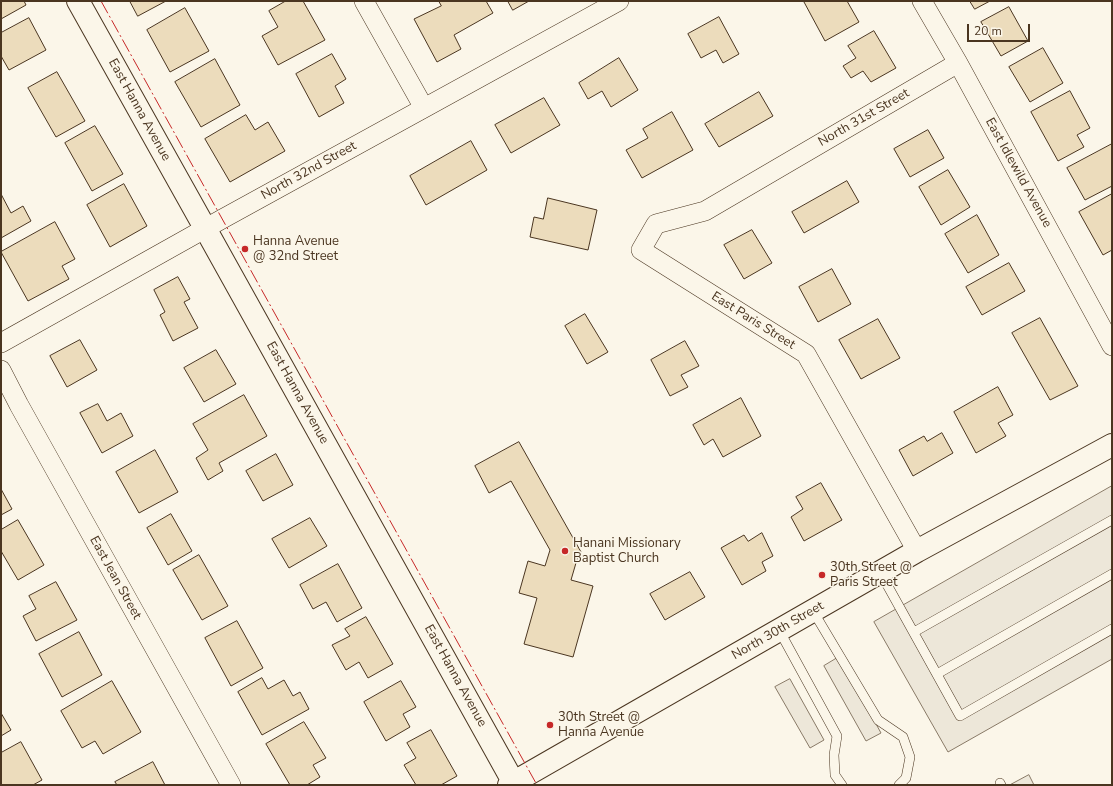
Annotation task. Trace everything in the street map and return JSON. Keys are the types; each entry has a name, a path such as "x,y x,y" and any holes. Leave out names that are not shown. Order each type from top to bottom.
{"street":[{"name":"East Hanna Avenue","path":"78,1 206,228 513,784"},
{"path":"364,1 424,108"},
{"name":"North 32nd Street","path":"1,343 206,228 619,1"},
{"name":"East Idlewild Avenue","path":"922,1 958,63 1112,346"},
{"name":"North 31st Street","path":"770,174 958,63"},
{"name":"East Paris Street","path":"770,174 706,211 656,224 641,250 806,354 916,551"},
{"name":"East Jean Street","path":"1,370 231,785"},
{"name":"North 30th Street","path":"513,784 916,551 1110,449"}],"lane":[{"path":"914,632 1112,520"},
{"path":"880,572 960,716 1112,629"},
{"path":"936,674 1112,574"},
{"path":"812,611 878,720 903,737 910,757 906,778 899,785"},
{"path":"779,630 837,736 834,755 835,775 842,785"}],"shaded area":[{"path":"1112,486 1112,659 948,752 874,622"},
{"path":"839,657 881,733 866,741 824,666"},
{"path":"790,679 824,740 810,748 775,687"},
{"path":"1029,775 1034,785 1010,785"}],"building":[{"path":"1,1 24,1 26,5 1,19"},
{"path":"130,1 166,1 138,16"},
{"path":"286,1 303,1 325,40 278,65 262,36 278,27 269,11"},
{"path":"439,1 486,1 493,13 454,35 461,49 437,62 414,19 441,6"},
{"path":"508,1 529,1 513,10"},
{"path":"847,1 859,22 825,41 804,2"},
{"path":"970,1 990,1 975,9"},
{"path":"1009,7 1028,41 1001,56 981,22"},
{"path":"185,8 209,51 170,72 147,30"},
{"path":"719,17 739,54 723,63 716,50 701,58 688,34"},
{"path":"29,18 46,50 9,70 1,56 1,33"},
{"path":"874,31 896,68 871,82 863,71 851,78 843,66 856,58 848,46"},
{"path":"1043,48 1063,83 1030,102 1009,67"},
{"path":"332,54 346,79 335,86 344,103 319,117 296,74"},
{"path":"619,58 638,90 611,107 602,91 588,99 579,83"},
{"path":"215,59 240,105 201,127 175,82"},
{"path":"57,72 85,121 56,137 28,88"},
{"path":"1070,91 1090,128 1077,135 1084,147 1058,161 1031,112"},
{"path":"759,92 773,116 719,147 705,124"},
{"path":"544,98 560,125 511,153 495,125"},
{"path":"672,112 693,150 642,178 626,150 648,138 643,129"},
{"path":"246,115 255,130 268,122 285,151 230,182 205,139"},
{"path":"95,126 123,174 92,191 65,143"},
{"path":"928,130 944,158 910,177 894,149"},
{"path":"471,141 487,170 426,205 410,176"},
{"path":"1112,144 1112,186 1085,200 1067,168"},
{"path":"948,170 970,207 941,225 919,187"},
{"path":"847,181 859,202 804,233 792,212"},
{"path":"124,184 147,226 110,247 87,205"},
{"path":"1,194 11,213 23,206 31,221 1,238"},
{"path":"1112,194 1112,250 1103,255 1079,212"},
{"path":"548,198 597,210 588,250 530,237 534,217 543,219"},
{"path":"977,215 999,255 968,273 945,234"},
{"path":"55,222 75,259 62,266 69,279 28,301 1,252"},
{"path":"752,230 772,263 744,279 724,245"},
{"path":"1009,263 1025,291 982,315 966,287"},
{"path":"832,269 851,304 818,322 799,287"},
{"path":"178,277 190,299 184,302 198,328 173,341 160,315 165,312 154,290"},
{"path":"585,314 608,352 587,364 565,326"},
{"path":"1040,318 1078,386 1050,400 1012,333"},
{"path":"878,319 900,358 861,379 839,340"},
{"path":"80,340 97,370 67,387 50,356"},
{"path":"685,341 699,366 681,375 688,387 670,396 651,360"},
{"path":"216,350 236,384 204,402 184,368"},
{"path":"998,387 1013,415 998,423 1006,436 976,453 954,412"},
{"path":"244,395 267,436 219,463 223,471 208,480 196,458 208,450 193,424"},
{"path":"741,398 761,436 723,457 713,439 704,445 693,425"},
{"path":"98,404 107,421 121,413 133,436 102,453 80,413"},
{"path":"942,433 953,453 913,476 899,450 924,436 927,441"},
{"name":"Hanani Missionary Baptist Church","path":"519,442 581,552 578,556 571,580 593,586 573,657 524,644 537,598 519,593 528,561 545,566 550,550 511,481 489,493 475,466"},
{"path":"155,450 178,492 139,513 116,472"},
{"path":"276,454 293,485 263,501 246,471"},
{"path":"821,483 842,520 804,541 791,517 803,509 796,497"},
{"path":"1,489 12,509 1,515"},
{"path":"171,514 192,551 168,565 147,528"},
{"path":"310,518 327,546 289,568 272,539"},
{"path":"18,520 44,565 18,580 1,551 1,530"},
{"path":"762,533 773,556 762,562 766,571 742,585 721,548 744,535 748,541"},
{"path":"199,555 228,606 202,620 173,570"},
{"path":"338,564 362,608 337,622 326,602 313,609 300,585"},
{"path":"690,572 705,597 665,620 650,594"},
{"path":"56,582 77,620 36,641 23,616 36,609 29,596"},
{"path":"366,617 393,664 368,678 359,662 346,670 332,645 350,636 345,629"},
{"path":"237,621 263,668 231,686 205,638"},
{"path":"79,632 102,675 62,697 39,654"},
{"path":"262,678 268,689 284,680 293,696 300,692 309,709 262,735 238,692"},
{"path":"112,681 141,732 103,754 95,741 82,748 61,711"},
{"path":"401,681 416,707 403,714 410,727 386,741 364,702"},
{"path":"1,713 11,730 1,736"},
{"path":"304,722 326,758 313,765 320,777 307,785 290,785 266,744"},
{"path":"431,730 457,776 441,785 416,785 404,765 416,758 407,743"},
{"path":"21,742 42,780 33,785 1,785 1,753"},
{"path":"153,762 165,785 117,785 115,782"}],"power":[{"path":"101,1 537,785"}],"place":[{"name":"Hanna Avenue @ 32nd Street","path":"245,249"},
{"name":"Hanani Missionary Baptist Church","path":"565,551"},
{"name":"30th Street @ Paris Street","path":"822,575"},
{"name":"30th Street @ Hanna Avenue","path":"550,725"}]}
